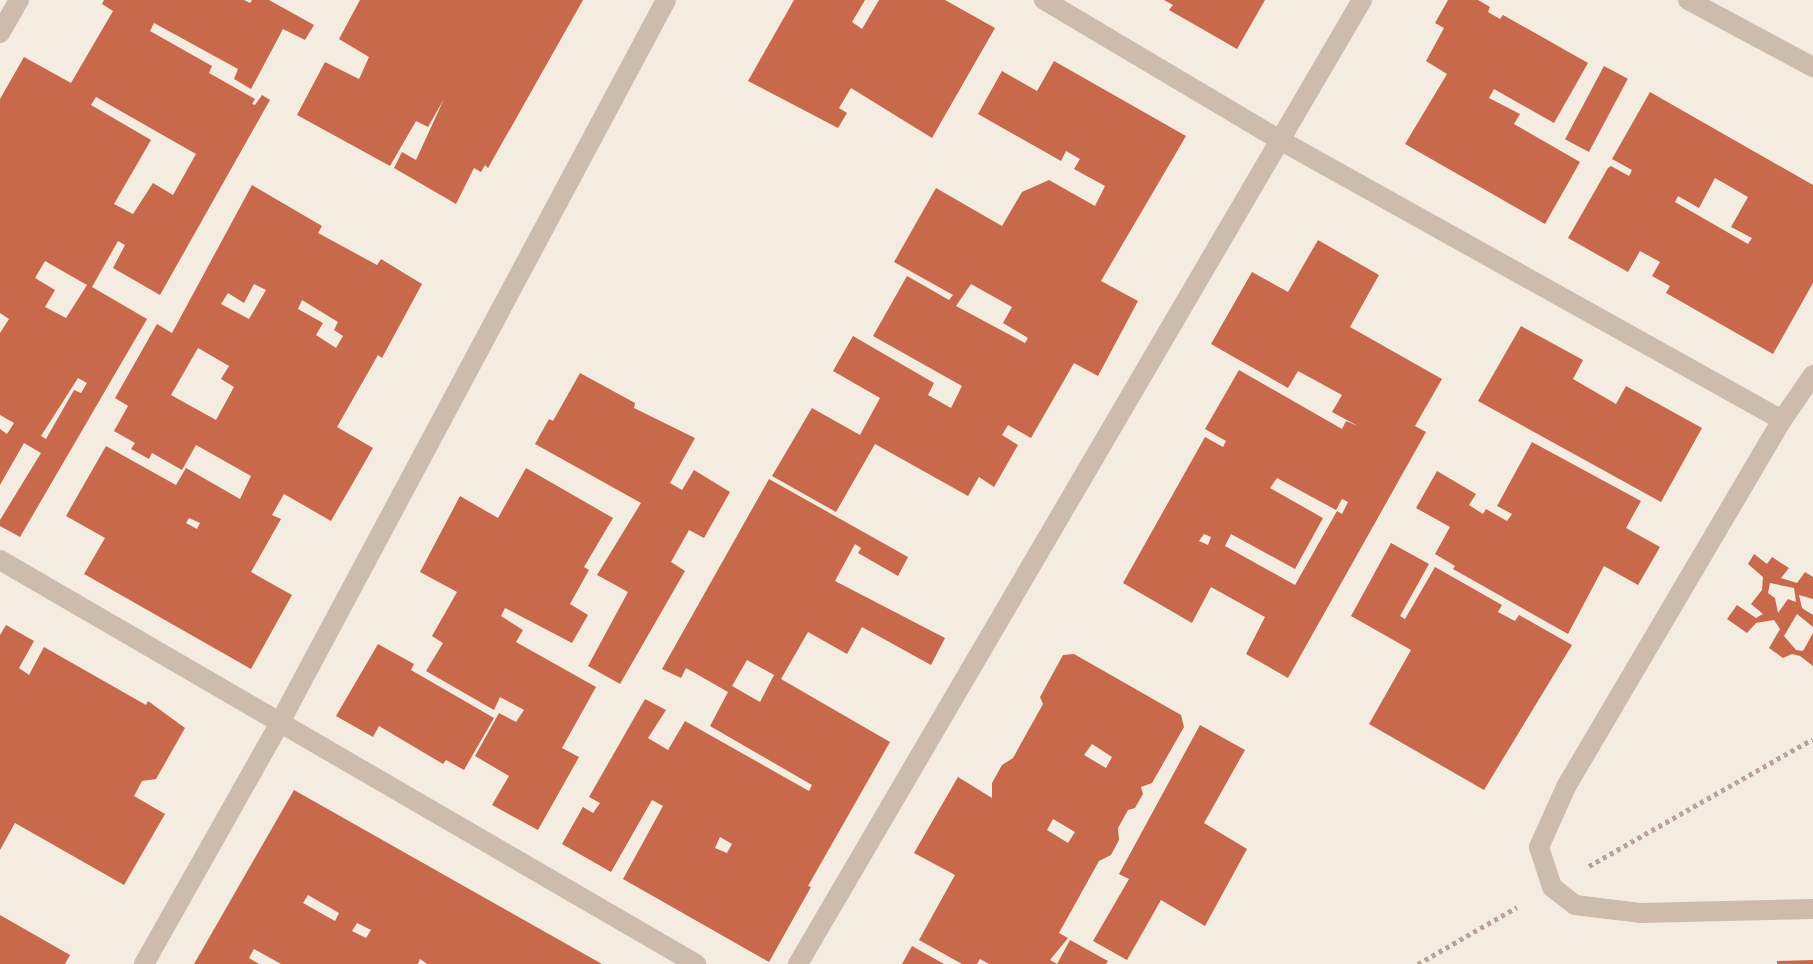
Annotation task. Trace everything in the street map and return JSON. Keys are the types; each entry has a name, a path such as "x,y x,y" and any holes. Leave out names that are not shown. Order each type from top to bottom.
{"street":[{"path":"0,33 19,0"},
{"path":"144,964 279,724 666,0"},
{"path":"1044,0 1278,139 1782,420"},
{"path":"798,964 1362,0"},
{"path":"1688,0 1813,67"},
{"path":"1813,375 1782,420 1566,787 1539,847 1552,887 1575,905 1640,913 1813,909"},
{"path":"0,560 696,964"}],"path":[{"path":"1418,964 1813,739"}],"building":[{"path":"104,0 244,0 250,3 252,0 269,0 314,25 305,40 283,29 251,89 234,79 238,69 154,23 150,31 212,66 209,73 255,99 252,104 255,105 262,95 270,100 160,295 113,268 125,245 118,241 92,287 147,319 20,537 0,526 0,520 41,453 24,443 0,485 0,429 7,434 14,423 0,415 0,333 9,319 0,313 0,99 24,57 71,83 113,11 102,4","holes":["96,97 196,154 173,195 153,183 133,214 114,204 151,140 91,105","45,261 87,285 66,318 45,307 55,290 35,278","78,378 87,383 81,393 74,390 46,439 41,436"]},
{"path":"360,0 583,0 488,168 485,165 481,172 474,168 456,204 394,168 402,152 416,160 444,99 428,127 416,121 390,166 297,115 325,62 359,79 369,57 339,39"},
{"path":"794,0 865,0 852,22 862,29 879,0 945,0 995,28 932,138 851,88 839,108 847,113 838,128 748,81"},
{"path":"1164,0 1265,0 1237,49 1169,10 1173,5"},
{"path":"1448,0 1478,0 1490,7 1488,12 1500,19 1503,15 1588,63 1554,123 1494,89 1489,98 1520,114 1514,124 1580,162 1545,224 1405,144 1447,74 1426,61 1444,28 1435,23"},
{"path":"1054,61 1186,136 1101,281 1138,301 1098,376 1074,363 1031,438 1008,425 1002,435 1018,445 994,487 979,477 968,496 875,444 836,512 772,476 812,408 860,435 880,398 833,371 853,336 934,383 928,395 951,408 962,386 873,336 907,276 949,300 953,295 894,262 936,188 1002,226 1022,192 1049,180 1095,206 1105,186 1074,169 1080,159 1066,151 1061,161 978,114 1002,71 1037,91","holes":["971,284 1012,307 1003,323 1028,338 1025,343 956,306"]},
{"path":"1604,66 1628,79 1589,152 1565,139"},
{"path":"1650,92 1813,185 1813,283 1773,354 1666,293 1670,286 1652,276 1660,262 1640,251 1628,272 1568,238 1608,168 1611,166 1629,176 1632,170 1612,159","holes":["1715,178 1748,197 1731,227 1752,238 1748,244 1675,202 1678,196 1699,208"]},
{"path":"252,185 322,226 318,233 377,265 381,259 422,284 382,358 378,355 337,427 373,448 331,521 284,494 272,515 281,519 251,572 292,595 251,669 84,574 105,538 66,516 106,446 176,485 186,468 240,499 251,476 196,445 182,470 152,453 149,459 131,449 135,443 114,431 128,406 115,398 157,324 172,333","holes":["254,284 266,290 249,319 221,304 228,293 244,303","302,300 338,322 334,330 343,336 336,348 316,335 323,323 298,309","198,348 229,366 221,379 234,387 216,420 171,395","189,518 200,523 197,529 186,523"]},
{"path":"1318,240 1379,275 1350,327 1442,379 1415,426 1426,432 1288,678 1246,654 1265,617 1211,587 1192,623 1123,583 1205,437 1223,447 1226,441 1205,429 1239,370 1342,429 1346,421 1358,426 1332,412 1342,395 1298,371 1288,388 1211,344 1252,272 1288,292","holes":["1277,478 1336,510 1342,499 1348,502 1342,514 1337,511 1295,585 1225,546 1231,534 1295,569 1323,518 1270,488","1204,534 1211,537 1208,545 1199,541"]},
{"path":"1521,326 1583,360 1573,379 1616,404 1626,386 1702,428 1661,502 1478,401"},
{"path":"580,373 635,403 634,408 695,438 670,483 682,490 694,470 730,492 704,538 689,530 671,562 685,571 620,684 588,666 628,592 597,575 641,503 535,444 549,419 553,421"},
{"path":"1532,442 1641,501 1626,528 1660,547 1638,585 1604,566 1568,634 1453,569 1455,566 1435,554 1450,527 1416,508 1437,471 1476,494 1469,505 1483,514 1486,509 1507,521 1512,514 1497,506"},
{"path":"526,468 613,518 584,567 589,570 570,604 588,615 572,643 505,608 501,616 523,630 516,642 596,687 562,748 579,757 538,830 492,805 509,776 475,756 499,713 516,722 524,710 500,697 494,710 426,671 443,643 432,636 457,592 420,572 460,496 498,518"},
{"path":"769,479 908,557 898,576 858,553 861,548 855,544 835,581 945,638 931,665 862,627 847,654 808,632 781,679 890,742 808,886 811,887 769,962 623,879 663,806 652,800 611,872 562,844 583,807 593,813 600,803 589,797 645,699 666,710 648,738 668,750 685,721 809,791 812,785 710,726 728,692 686,668 681,678 662,669","holes":["747,660 774,675 760,702 732,686","720,837 732,844 727,853 715,848"]},
{"path":"1391,543 1429,564 1400,616 1405,619 1435,567 1502,605 1498,612 1515,621 1519,615 1572,645 1484,790 1369,724 1411,650 1351,616"},
{"path":"1754,554 1767,564 1772,557 1789,568 1781,578 1797,583 1805,572 1813,577 1813,599 1799,595 1802,608 1813,615 1813,627 1797,614 1784,636 1796,650 1803,651 1813,633 1813,666 1800,656 1792,654 1783,658 1769,648 1780,629 1774,620 1756,623 1747,633 1727,619 1737,605 1756,618 1763,614 1751,604 1762,590 1763,577 1748,564","holes":["1770,583 1794,588 1796,602 1788,599 1778,613 1775,598 1768,593"]},
{"path":"6,625 34,641 19,668 29,675 44,647 146,705 148,701 185,728 156,779 142,781 134,796 165,814 124,885 15,823 0,850 0,635"},
{"path":"378,644 414,664 411,670 494,718 464,770 446,760 443,764 379,726 373,737 336,716"},
{"path":"1074,654 1181,715 1184,727 1152,783 1141,787 1143,794 1135,808 1128,810 1118,828 1119,840 1111,855 1099,861 1059,933 1068,938 1050,960 1057,964 989,964 980,959 977,964 962,964 919,940 955,875 914,853 958,777 992,798 992,783 1002,765 1013,758 1043,704 1040,697 1063,655","holes":["1092,744 1112,757 1106,768 1084,755","1053,819 1075,832 1068,843 1047,830"]},
{"path":"1200,725 1245,750 1204,823 1247,849 1205,926 1161,900 1127,960 1093,941 1129,879 1119,874"},
{"path":"294,790 602,964 427,964 420,959 418,964 281,964 254,949 249,958 259,964 194,964","holes":["308,895 339,913 335,921 303,903","357,923 371,930 366,938 352,931"]},
{"path":"0,915 70,955 65,964 0,964"},
{"path":"1070,940 1108,961 1106,964 1057,964"},
{"path":"912,946 944,964 902,964"},
{"path":"1813,960 1813,964 1777,964 1777,961"}]}
